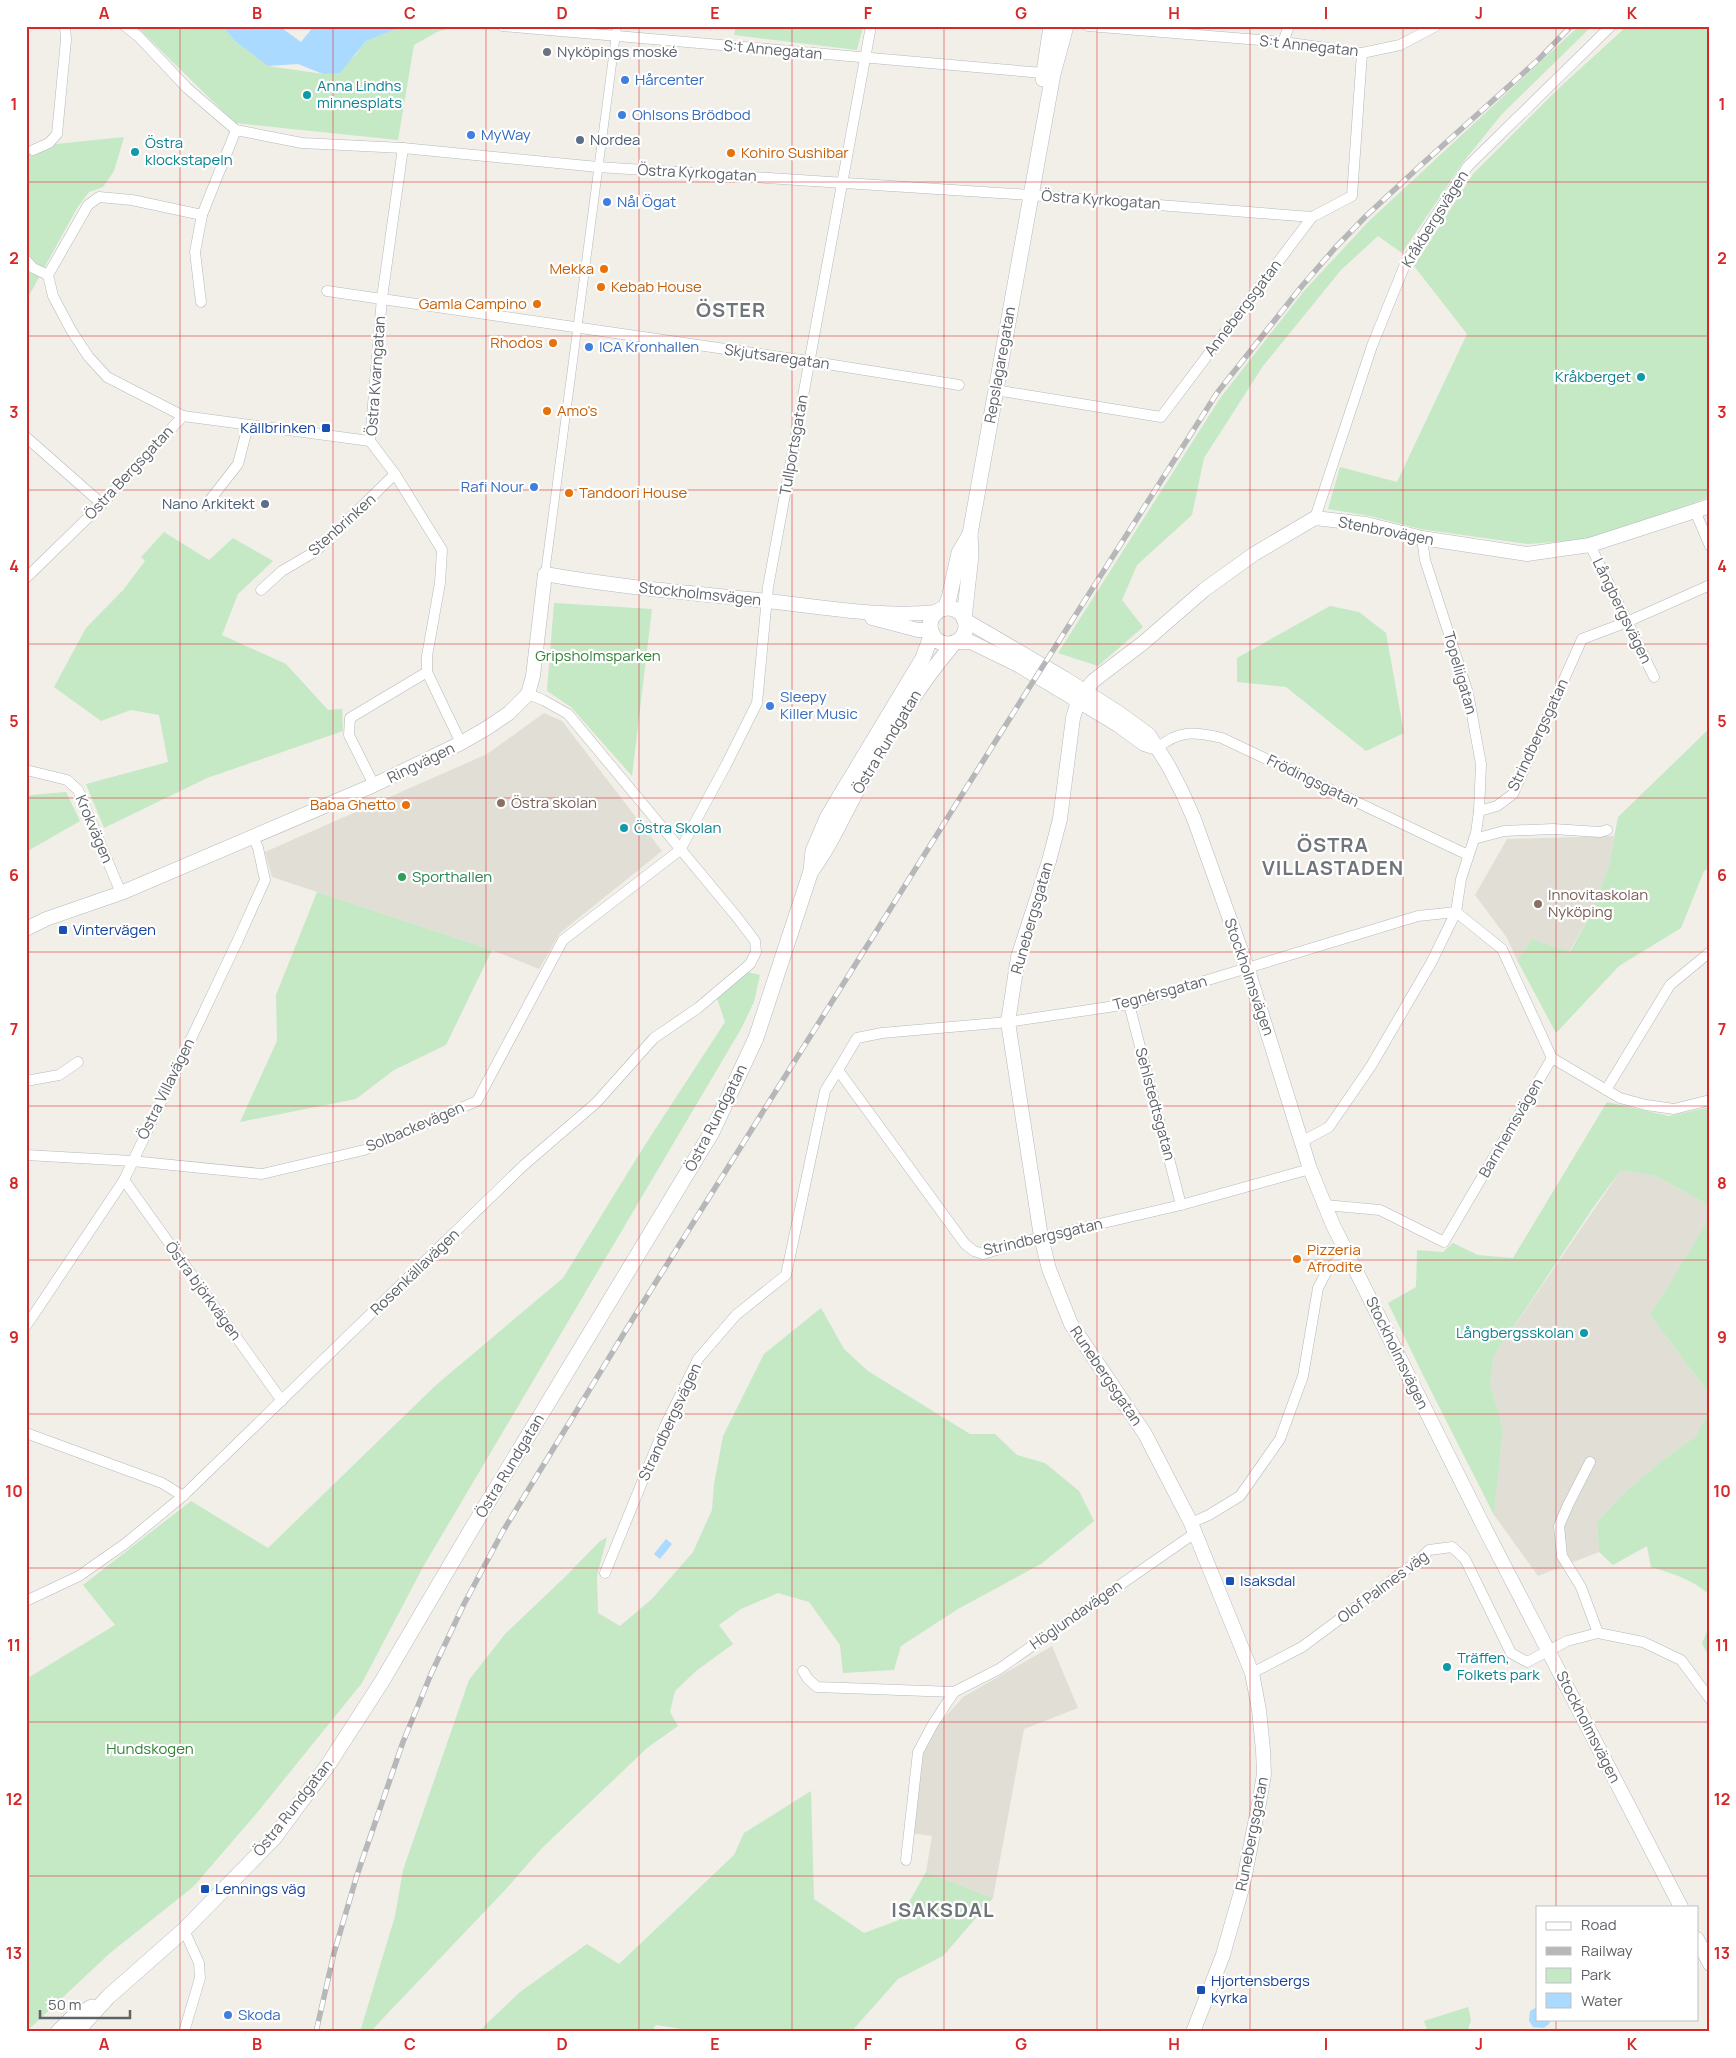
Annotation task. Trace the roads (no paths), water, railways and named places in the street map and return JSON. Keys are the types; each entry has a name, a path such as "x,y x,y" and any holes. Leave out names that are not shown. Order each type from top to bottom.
{"main road":[{"name":"Repslagaregatan","path":"1030,195 1051,26"},
{"name":"Repslagaregatan","path":"964,620 971,555 970,534 1030,195 1053,74 1066,26"},
{"name":"Repslagaregatan","path":"941,610 949,598 959,553 970,534"},
{"path":"941,610 956,610 964,620 963,635 955,642 949,644 939,641 931,632 931,620 941,610"},
{"name":"Östra Rundgatan","path":"76,2032 108,1997 184,1930 274,1838 333,1756 382,1683 471,1530 712,1132 756,1038 777,981 811,871 813,851 828,816 923,658 931,632"},
{"name":"Östra Rundgatan","path":"811,871 824,853 858,789 910,700 955,642"},
{"name":"Östra Rundgatan","path":"58,2032 71,2020 108,1997"}],"street":[{"path":"33,150 49,143 57,134 66,40 65,26"},
{"name":"Östra Kyrkogatan","path":"125,26 139,37 186,88 236,130 302,143 403,148 598,167 1030,195 1312,217"},
{"name":"S:t Annegatan","path":"502,26 616,31 865,59 1044,73"},
{"name":"Tullportsgatan","path":"680,850 757,703 767,601 808,361 871,26"},
{"name":"S:t Annegatan","path":"1088,26 1283,42 1362,53 1400,45 1436,26"},
{"path":"1283,42 1289,26"},
{"name":"Kråkbergsvägen","path":"1315,518 1372,346 1406,262 1468,166 1611,26"},
{"path":"528,694 533,676 576,329 616,31"},
{"name":"Annebergsgatan","path":"995,390 1161,417 1312,217 1352,196 1362,53"},
{"path":"201,302 195,252 202,215 236,130"},
{"name":"Östra Kvarngatan","path":"403,148 382,298 370,441 395,474 442,550 440,583 426,672"},
{"path":"182,416 107,377 88,356 71,330 54,296 48,275 88,205 99,197 132,200 202,215"},
{"path":"26,260 33,268 48,275"},
{"name":"Skjutsaregatan","path":"328,291 959,385"},
{"name":"Östra Bergsgatan","path":"26,578 102,504 182,416 370,441"},
{"path":"206,505 238,464 248,426"},
{"path":"26,437 102,504"},
{"name":"Stenbrinken","path":"261,590 282,571 316,552 395,474"},
{"name":"Stenbrovägen","path":"1315,518 1366,524 1422,538 1527,554 1590,545 1710,506"},
{"path":"1695,511 1710,546"},
{"path":"1081,696 1093,681 1143,643 1204,590 1254,554 1315,518"},
{"name":"Topeliigatan","path":"1422,538 1426,560 1468,693 1481,764 1480,811"},
{"name":"Långbergsvägen","path":"1590,545 1654,677"},
{"name":"Stockholmsvägen","path":"545,574 660,591 767,601 855,613 921,614 941,610"},
{"name":"Strindbergsgatan","path":"1480,811 1497,806 1513,794 1582,639 1710,585"},
{"name":"Stockholmsvägen","path":"855,613 931,632"},
{"path":"964,620 1081,696 1144,744 1157,749"},
{"path":"955,642 971,642 1081,696"},
{"path":"374,785 349,735 350,718 426,672 461,743"},
{"name":"Ringvägen","path":"26,929 46,919 121,893 374,785 461,743 509,713 528,694"},
{"name":"Rosenkällavägen","path":"26,1601 79,1576 126,1543 183,1496 524,1165 596,1103 654,1038 698,1008 750,964 756,952 755,941 736,916 568,714 528,694"},
{"name":"Runebergsgatan","path":"1081,696 1073,718 1060,819 1049,861 1018,957 1008,1022 1041,1237 1049,1269 1072,1324 1146,1434 1193,1528 1252,1673 1259,1710 1264,1774 1243,1885 1223,1955 1193,2032"},
{"name":"Frödingsgatan","path":"1157,749 1165,741 1186,732 1222,738 1468,855"},
{"name":"Stockholmsvägen","path":"1157,749 1182,792 1194,819 1247,967 1310,1168 1325,1205 1347,1253 1549,1652 1680,1906"},
{"name":"Krokvägen","path":"26,770 66,780 78,790 121,893"},
{"path":"1303,1141 1328,1126 1371,1066 1431,963 1456,912 1461,878 1474,839 1480,811"},
{"path":"1474,839 1504,831 1553,829 1600,832 1607,830"},
{"name":"Östra Villavägen","path":"26,1326 124,1180 265,880 258,848 253,837"},
{"name":"Solbackevägen","path":"26,1155 132,1161 262,1174 364,1150 477,1101 563,940 680,850"},
{"path":"1456,912 1502,949 1552,1058 1620,1098 1646,1105 1674,1109 1710,1100"},
{"name":"Tegnérsgatan","path":"838,1070 856,1038 882,1033 1008,1022 1129,1004 1418,916 1456,912"},
{"path":"1606,1090 1670,985 1710,952"},
{"name":"Sehlstedtsgatan","path":"1129,1004 1181,1205"},
{"name":"Barnhemsvägen","path":"1325,1205 1380,1210 1444,1242 1552,1058"},
{"path":"26,1080 59,1075 78,1062"},
{"name":"Strindbergsgatan","path":"838,1070 969,1249 984,1254 1041,1237 1181,1205 1310,1168"},
{"name":"Strandbergsvägen","path":"605,1573 665,1426 698,1359 736,1315 786,1276 825,1091 838,1070"},
{"name":"Östra björkvägen","path":"124,1180 282,1401"},
{"name":"Höglundavägen","path":"803,1671 808,1679 817,1687 954,1692 999,1669 1240,1496 1280,1439 1303,1376 1318,1288 1328,1269 1347,1253"},
{"path":"26,1433 162,1483 183,1496"},
{"path":"1590,1462 1559,1526 1562,1556 1581,1586 1598,1633"},
{"name":"Olof Palmes väg","path":"1252,1673 1302,1647 1418,1561 1429,1550 1452,1548 1465,1559 1511,1653 1527,1662 1549,1652"},
{"path":"1549,1652 1567,1641 1598,1633 1643,1642 1681,1660 1710,1699"},
{"name":"Höglundavägen","path":"906,1860 918,1752 933,1724 954,1692"},
{"path":"184,1930 199,1963 200,1978 184,2032"},
{"path":"1698,1941 1710,1964"}],"water":[{"path":"222,26 279,26 301,42 314,26 404,26 366,41 340,73 323,74 298,64 268,66 236,42"},
{"path":"666,1539 672,1544 660,1559 654,1554"},
{"path":"1536,2008 1536,2020 1551,2020 1549,2024 1544,2028 1533,2027 1529,2021 1530,2011"}],"railway":[{"path":"316,2032 334,1953 357,1875 403,1742 431,1674 464,1604 503,1531 634,1317 1029,688 1217,393 1302,286 1335,248 1366,216 1539,59 1571,26"}],"place":[{"name":"Nyköpings moské","path":"547,52"},
{"name":"Hårcenter","path":"625,80"},
{"name":"Anna Lindhs minnesplats","path":"307,95"},
{"name":"Ohlsons Brödbod","path":"622,115"},
{"name":"MyWay","path":"471,135"},
{"name":"Nordea","path":"580,140"},
{"name":"Östra klockstapeln","path":"135,152"},
{"name":"Kohiro Sushibar","path":"731,153"},
{"name":"Nål Ögat","path":"607,202"},
{"name":"Mekka","path":"604,269"},
{"name":"Kebab House","path":"601,287"},
{"name":"Gamla Campino","path":"537,304"},
{"name":"Rhodos","path":"553,343"},
{"name":"ICA Kronhallen","path":"589,347"},
{"name":"Kråkberget","path":"1641,377"},
{"name":"Amo's","path":"547,411"},
{"name":"Källbrinken","path":"326,428"},
{"name":"Rafi Nour","path":"534,487"},
{"name":"Tandoori House","path":"569,493"},
{"name":"Nano Arkitekt","path":"265,504"},
{"name":"Sleepy Killer Music","path":"770,706"},
{"name":"Östra skolan","path":"501,803"},
{"name":"Baba Ghetto","path":"406,805"},
{"name":"Östra Skolan","path":"624,828"},
{"name":"Sporthallen","path":"402,877"},
{"name":"Innovitaskolan Nyköping","path":"1538,904"},
{"name":"Vintervägen","path":"63,930"},
{"name":"Pizzeria Afrodite","path":"1297,1259"},
{"name":"Långbergsskolan","path":"1584,1333"},
{"name":"Isaksdal","path":"1230,1581"},
{"name":"Träffen, Folkets park","path":"1447,1667"},
{"name":"Lennings väg","path":"205,1889"},
{"name":"Hjortensbergs kyrka","path":"1201,1990"},
{"name":"Skoda","path":"228,2015"}],"district":[{"name":"ÖSTER","path":"731,310"},
{"name":"ÖSTRA VILLASTADEN","path":"1333,856"},
{"name":"ISAKSDAL","path":"943,1910"}],"park label":[{"name":"Gripsholmsparken","path":"598,656"},
{"name":"Hundskogen","path":"150,1749"}]}
